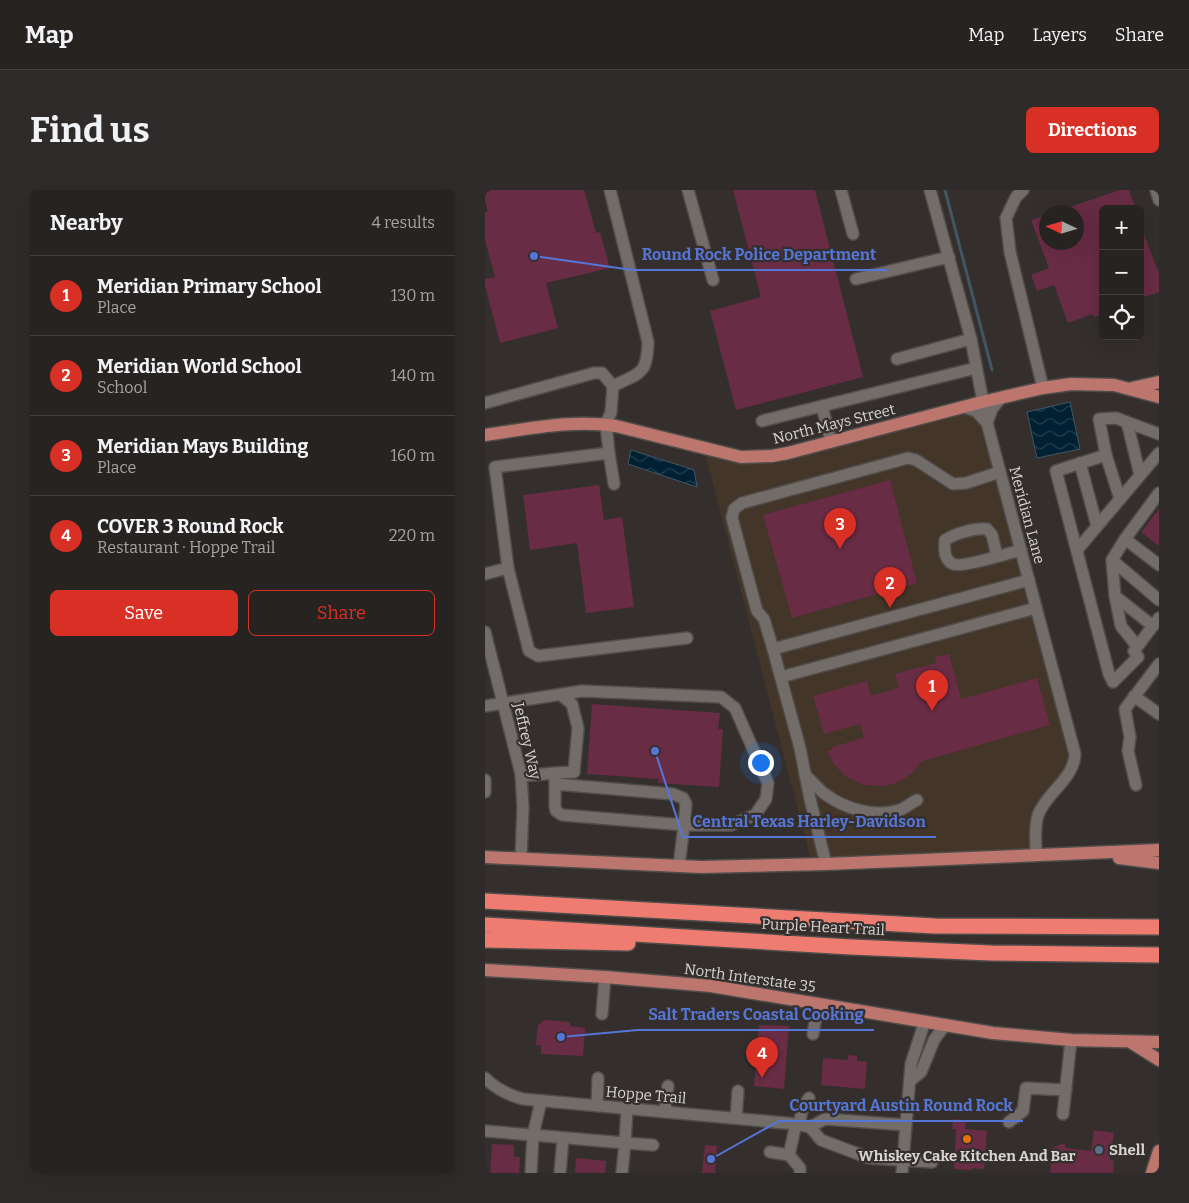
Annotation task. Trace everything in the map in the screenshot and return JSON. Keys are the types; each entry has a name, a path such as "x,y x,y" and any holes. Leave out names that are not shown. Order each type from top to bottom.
{"highway":[{"name":"Purple Heart Trail","path":"485,901 925,925 1159,927"},
{"name":"Purple Heart Trail","path":"485,924 991,953 1159,955"},
{"path":"485,940 682,944 809,944"}],"main road":[{"path":"1130,389 1159,382"},
{"name":"North Mays Street","path":"485,435 572,423 606,424 741,457 772,456 1043,388 1071,384 1114,385 1159,397"},
{"path":"485,856 679,866 826,864 1159,850"},
{"path":"1086,853 1159,863"},
{"name":"North Interstate 35","path":"485,970 711,986 993,1033 1071,1040 1159,1042"},
{"path":"1129,1041 1159,1032"},
{"path":"1129,1041 1159,1060"},
{"path":"1152,1173 1159,1152"}],"street":[{"path":"610,190 648,342 647,361 642,371 613,386"},
{"path":"688,190 713,280"},
{"path":"841,190 853,234"},
{"name":"Meridian Lane","path":"930,190 971,339 987,423 1075,754 1073,765 1039,814 1036,826 1036,855"},
{"path":"1023,190 1016,197 1006,218 1010,252 1043,388"},
{"path":"1155,190 1159,200"},
{"path":"856,279 949,257"},
{"path":"897,359 971,339"},
{"path":"762,421 976,368"},
{"path":"485,403 602,373 613,386 611,412 606,424 614,484"},
{"path":"964,407 976,411 987,423 992,409 1000,399"},
{"path":"823,406 831,442"},
{"path":"1120,499 1106,455 1099,419 1116,418 1159,434"},
{"path":"1127,422 1140,475"},
{"path":"609,453 495,467 508,568 529,651 538,656 687,638"},
{"path":"1077,550 1159,453"},
{"path":"1106,455 1056,470 1109,674 1113,682 1138,657 1134,651 1156,622 1115,596"},
{"path":"826,864 800,748 781,677 764,619 757,611 732,518 734,509 741,503 908,458 916,460 953,484 966,483 1000,472"},
{"path":"1079,463 1097,526"},
{"path":"1137,646 1121,626 1111,560 1159,493"},
{"path":"997,556 992,534 987,529 958,534 945,540 944,547 947,559 953,565 962,565 1021,550"},
{"path":"1125,539 1159,565"},
{"path":"1111,560 1159,600"},
{"path":"485,574 508,568"},
{"path":"773,649 1029,580"},
{"path":"781,677 1036,608"},
{"name":"Jeffrey Way","path":"485,632 521,776 523,808 521,858"},
{"path":"1136,785 1128,751 1130,737 1125,709 1134,696 1157,672"},
{"path":"485,706 582,691 721,697 735,708 768,783 766,800 755,814 731,825 684,824 562,815 556,810 555,778"},
{"path":"555,778 574,772 578,728 572,704 561,694"},
{"path":"1134,696 1159,714"},
{"path":"805,775 825,794 842,804 862,811 877,813 899,810 917,800"},
{"path":"521,776 555,778 673,794 683,798 686,804 679,866"},
{"path":"485,780 485,792"},
{"path":"1020,856 1031,849 1036,839"},
{"path":"602,1014 605,977"},
{"path":"813,1034 818,1004"},
{"path":"902,1173 911,1064 925,1021"},
{"path":"910,1081 921,1072 934,1040 945,1024"},
{"path":"1063,1114 1071,1040"},
{"name":"Hoppe Trail","path":"485,1078 499,1090 510,1096 523,1099 802,1125 825,1119 906,1125"},
{"path":"597,1106 598,1078"},
{"path":"665,1112 668,1086"},
{"path":"1009,1122 1023,1111 1026,1088 1066,1090"},
{"path":"736,1118 738,1091"},
{"path":"789,1155 802,1125 803,1107 809,1098"},
{"path":"531,1173 533,1135 541,1101"},
{"path":"622,1173 627,1108"},
{"path":"802,1125 821,1140 869,1158 932,1162"},
{"path":"485,1131 653,1144"},
{"path":"560,1173 563,1138"},
{"path":"770,1152 789,1155 799,1168 800,1173"}],"shaded area":[{"path":"981,407 1073,758 1040,808 1033,850 811,860 705,453 730,460 755,463 776,461"}],"water":[{"path":"1070,402 1080,449 1037,458 1027,412"},
{"path":"631,450 694,470 697,487 628,464"}],"building":[{"path":"485,190 584,190 596,233 600,232 610,268 546,283 558,328 500,343 485,285 485,279 495,277 485,240 485,212 488,211 485,201"},
{"path":"733,190 815,190 863,377 736,410 710,311 761,297"},
{"path":"1120,190 1129,190 1135,205 1099,205 1099,315 1094,317 1092,314 1068,323 1054,285 1037,291 1031,275 1049,268 1042,250 1084,250 1084,205 1076,205"},
{"path":"1039,218 1039,241 1031,220"},
{"path":"1144,235 1159,274 1159,292 1144,297"},
{"path":"890,480 917,583 792,618 763,515"},
{"path":"599,485 604,520 622,517 634,607 586,613 577,543 530,550 523,495"},
{"path":"1159,509 1159,546 1141,532"},
{"path":"949,654 961,699 1037,678 1050,725 922,761 905,778 886,786 864,785 845,776 834,764 827,751 832,750 832,747 864,738 860,724 824,734 813,696 867,681 871,696 899,688 895,674 936,663 935,657"},
{"path":"592,704 720,713 718,729 723,729 719,787 658,783 659,779 587,774"},
{"path":"544,1020 570,1022 570,1026 585,1028 583,1056 541,1054 541,1045 536,1045 538,1025"},
{"path":"759,1025 789,1026 784,1089 754,1086 756,1064 749,1063 750,1048 757,1049"},
{"path":"848,1055 857,1056 857,1061 867,1062 865,1089 821,1085 823,1058 848,1060"},
{"path":"953,1120 966,1121 965,1129 987,1131 984,1169 954,1169 956,1129 952,1129"},
{"path":"1094,1130 1114,1133 1110,1160 1114,1161 1113,1173 1050,1173 1052,1159 1048,1150 1064,1143 1066,1148 1091,1151"},
{"path":"492,1144 514,1145 514,1157 520,1157 519,1173 490,1173"},
{"path":"705,1145 717,1146 715,1173 702,1173"},
{"path":"576,1158 606,1161 605,1173 575,1173"}],"waterway":[{"path":"945,190 992,370"}],"place":[{"name":"Round Rock Police Department","path":"534,256"},
{"name":"Meridian Mays Building","path":"840,549"},
{"name":"Meridian World School","path":"890,608"},
{"name":"Meridian Primary School","path":"932,711"},
{"name":"Central Texas Harley-Davidson","path":"655,751"},
{"name":"Salt Traders Coastal Cooking","path":"561,1037"},
{"name":"COVER 3 Round Rock","path":"762,1078"},
{"name":"Whiskey Cake Kitchen And Bar","path":"967,1139"},
{"name":"Shell","path":"1099,1150"},
{"name":"Courtyard Austin Round Rock","path":"711,1159"}]}
